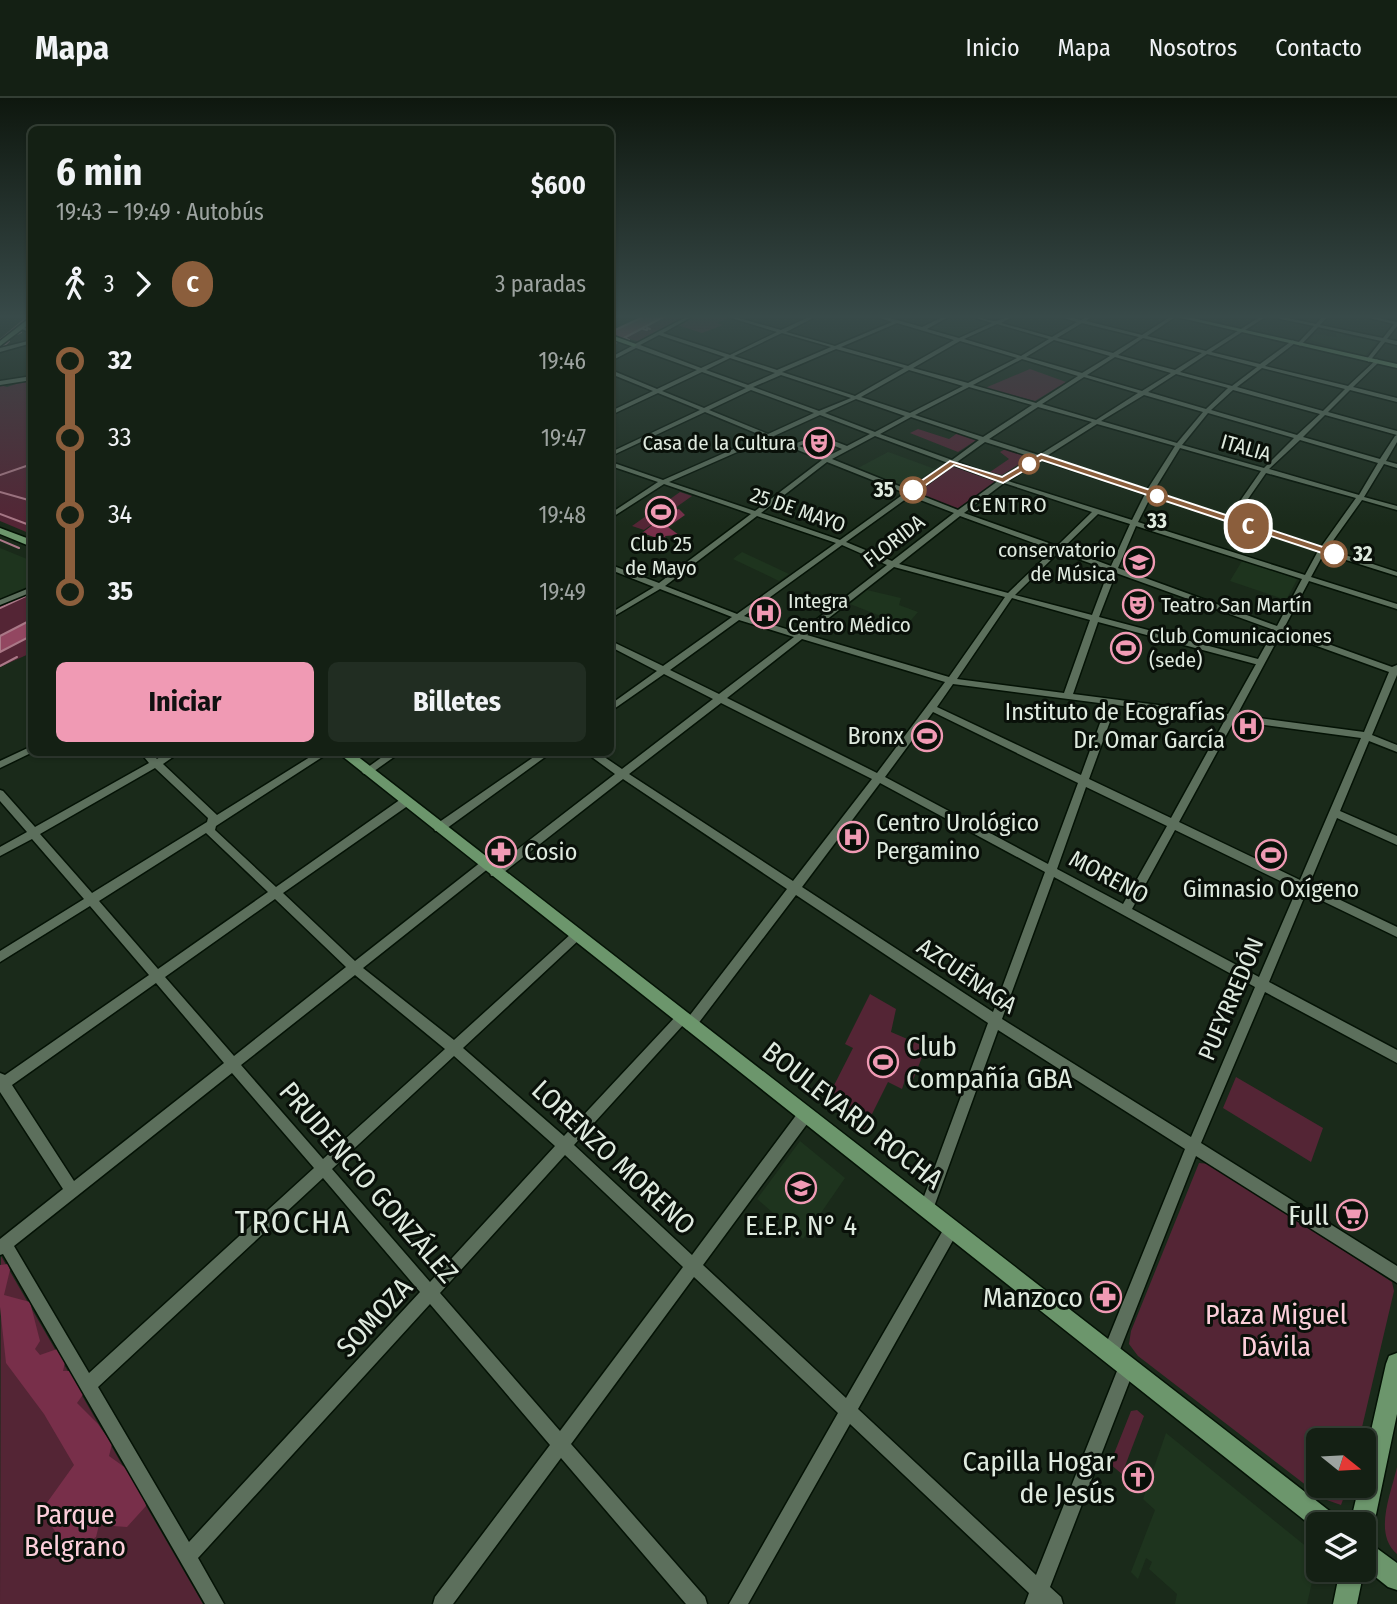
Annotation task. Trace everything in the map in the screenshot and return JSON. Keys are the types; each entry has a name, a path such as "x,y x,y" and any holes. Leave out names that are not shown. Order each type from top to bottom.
{"main road":[{"path":"0,524 28,535"},
{"path":"0,531 28,542"},
{"name":"BOULEVARD ROCHA","path":"348,756 1313,1512"},
{"path":"1365,1512 1397,1364"},
{"path":"1376,1562 1397,1578"},
{"path":"1345,1604 1350,1582"}],"street":[{"path":"644,385 959,513 1277,629 1396,669"},
{"path":"614,411 666,385"},
{"path":"742,385 1003,481 1397,607"},
{"path":"614,453 754,385"},
{"path":"820,385 1397,574"},
{"path":"614,514 663,482 820,414 878,385"},
{"path":"614,614 660,586 827,459 965,385"},
{"name":"ITALIA","path":"967,385 1397,508"},
{"path":"614,706 986,438 1068,385"},
{"path":"1114,385 1397,466"},
{"name":"FLORIDA","path":"3,1246 355,968 622,774 959,513 1003,481 1158,385"},
{"path":"1126,910 1258,662 1322,550 1360,498 1397,435 1225,385"},
{"path":"1068,695 1094,618 1131,524 1178,445 1206,412 1238,385"},
{"path":"1339,385 1397,400"},
{"path":"1230,520 1265,470 1352,385"},
{"path":"794,446 818,437 848,449"},
{"name":"25 DE MAYO","path":"614,465 840,542 892,564 1258,662"},
{"name":"SOMOZA","path":"187,1557 566,1147 686,1022 879,778 932,708 1010,595 1096,512"},
{"path":"614,567 738,617 951,681 1229,716 1367,737 1397,749"},
{"path":"0,603 28,591"},
{"name":"MORENO","path":"614,645 879,778 1397,1057"},
{"name":"PUEYRREDÓN","path":"1036,1597 1193,1147 1396,669"},
{"path":"926,1210 1053,871 1113,701"},
{"path":"932,708 1397,932"},
{"path":"0,765 28,751"},
{"name":"LORENZO MORENO","path":"148,756 213,817 210,831 355,968 566,1147 848,1409 1036,1597 1054,1604"},
{"path":"0,852 169,756"},
{"path":"0,957 320,756"},
{"path":"367,772 391,756"},
{"path":"439,828 542,756"},
{"name":"AZCUÉNAGA","path":"595,756 997,1022 1397,1275"},
{"name":"PRUDENCIO GONZÁLEZ","path":"0,794 698,1604"},
{"path":"72,1191 1,1083 405,802"},
{"path":"1336,813 1397,841"},
{"path":"87,1385 576,936"},
{"path":"442,1604 805,1115"},
{"path":"738,1604 951,1230"},
{"path":"3,1246 215,1604"}],"shaded area":[{"path":"888,452 935,469 905,488 856,469"},
{"path":"0,548 28,559 28,586 0,599"},
{"path":"742,552 789,574 779,581 733,559"},
{"path":"1242,561 1295,578 1297,580 1286,600 1230,581"},
{"path":"867,590 901,598 899,605 918,612 906,626 850,604"},
{"path":"28,622 28,638 0,652 0,636"},
{"name":"E.E.P. N° 4","path":"800,1141 845,1178 803,1239 757,1199"},
{"path":"1166,1433 1306,1546 1306,1582 1312,1582 1307,1604 1175,1604 1177,1594 1149,1569 1152,1562 1146,1558 1138,1579 1131,1572 1155,1510 1143,1499"}],"green space":[{"path":"0,385 28,385 28,533 0,521"},
{"path":"991,385 1061,385 1035,401 985,388"},
{"path":"918,429 949,439 959,432 978,439 958,452 910,433"},
{"path":"1007,448 1030,457 1002,475 990,472 1009,459 1000,452"},
{"path":"953,466 997,482 957,509 915,492"},
{"name":"Club 25 de Mayo","path":"680,492 692,496 644,530 632,526"},
{"path":"679,509 685,515 668,527 679,535 665,536 667,541 652,541 654,537 642,533 671,511"},
{"path":"28,592 28,622 0,636 0,605"},
{"path":"28,638 28,654 0,667 0,652"},
{"name":"Club Compañía GBA","path":"870,994 896,1009 891,1032 926,1047 913,1080 906,1077 902,1089 888,1082 863,1132 825,1103 853,1048 845,1044"},
{"path":"1236,1077 1323,1128 1311,1162 1223,1108"},
{"name":"Plaza Miguel Dávila","path":"1199,1163 1210,1164 1392,1282 1394,1291 1362,1428 1306,1428 1306,1485 1138,1356 1129,1344 1131,1331"},
{"name":"Parque Belgrano","path":"1,1256 203,1604 0,1604"},
{"path":"8,1264 10,1270 4,1295 30,1302 40,1341 35,1349 40,1355 60,1348 66,1358 63,1371 80,1371 87,1389 77,1403 98,1424 112,1444 109,1456 141,1479 146,1506 127,1527 99,1525 96,1537 71,1554 41,1511 74,1465 44,1414 6,1363 0,1307 0,1265"},
{"path":"1137,1410 1144,1416 1122,1474 1110,1464 1131,1411"},
{"path":"1397,1467 1397,1554 1390,1546 1385,1525"},
{"name":"Plaza Miguel Dávila","path":"1323,1498 1344,1498 1341,1505"}],"waterway":[{"path":"0,475 28,465"},
{"path":"0,492 28,500"},
{"path":"0,514 28,524"},
{"path":"0,540 19,548"},
{"path":"0,608 28,595"},
{"path":"0,666 17,657"}],"bus line":[{"name":"C","path":"913,490 953,462 1003,481 1041,457 1334,554"}],"place":[{"name":"Casa de la Cultura","path":"819,443"},
{"name":"35","path":"913,490"},
{"name":"33","path":"1157,496"},
{"name":"Club 25 de Mayo","path":"661,512"},
{"name":"32","path":"1334,554"},
{"name":"conservatorio de Música","path":"1139,562"},
{"name":"Teatro San Martín","path":"1138,605"},
{"name":"Integra Centro Médico","path":"765,613"},
{"name":"Club Comunicaciones (sede)","path":"1126,648"},
{"name":"Instituto de Ecografías Dr. Omar García","path":"1248,726"},
{"name":"Bronx","path":"927,736"},
{"name":"Centro Urológico Pergamino","path":"853,837"},
{"name":"Cosio","path":"501,852"},
{"name":"Gimnasio Oxígeno","path":"1271,855"},
{"name":"Club Compañía GBA","path":"883,1062"},
{"name":"E.E.P. N° 4","path":"801,1188"},
{"name":"Full","path":"1352,1215"},
{"name":"Manzoco","path":"1106,1297"},
{"name":"Capilla Hogar de Jesús","path":"1138,1477"}],"district":[{"name":"CENTRO","path":"1009,505"},
{"name":"TROCHA","path":"293,1222"}]}
